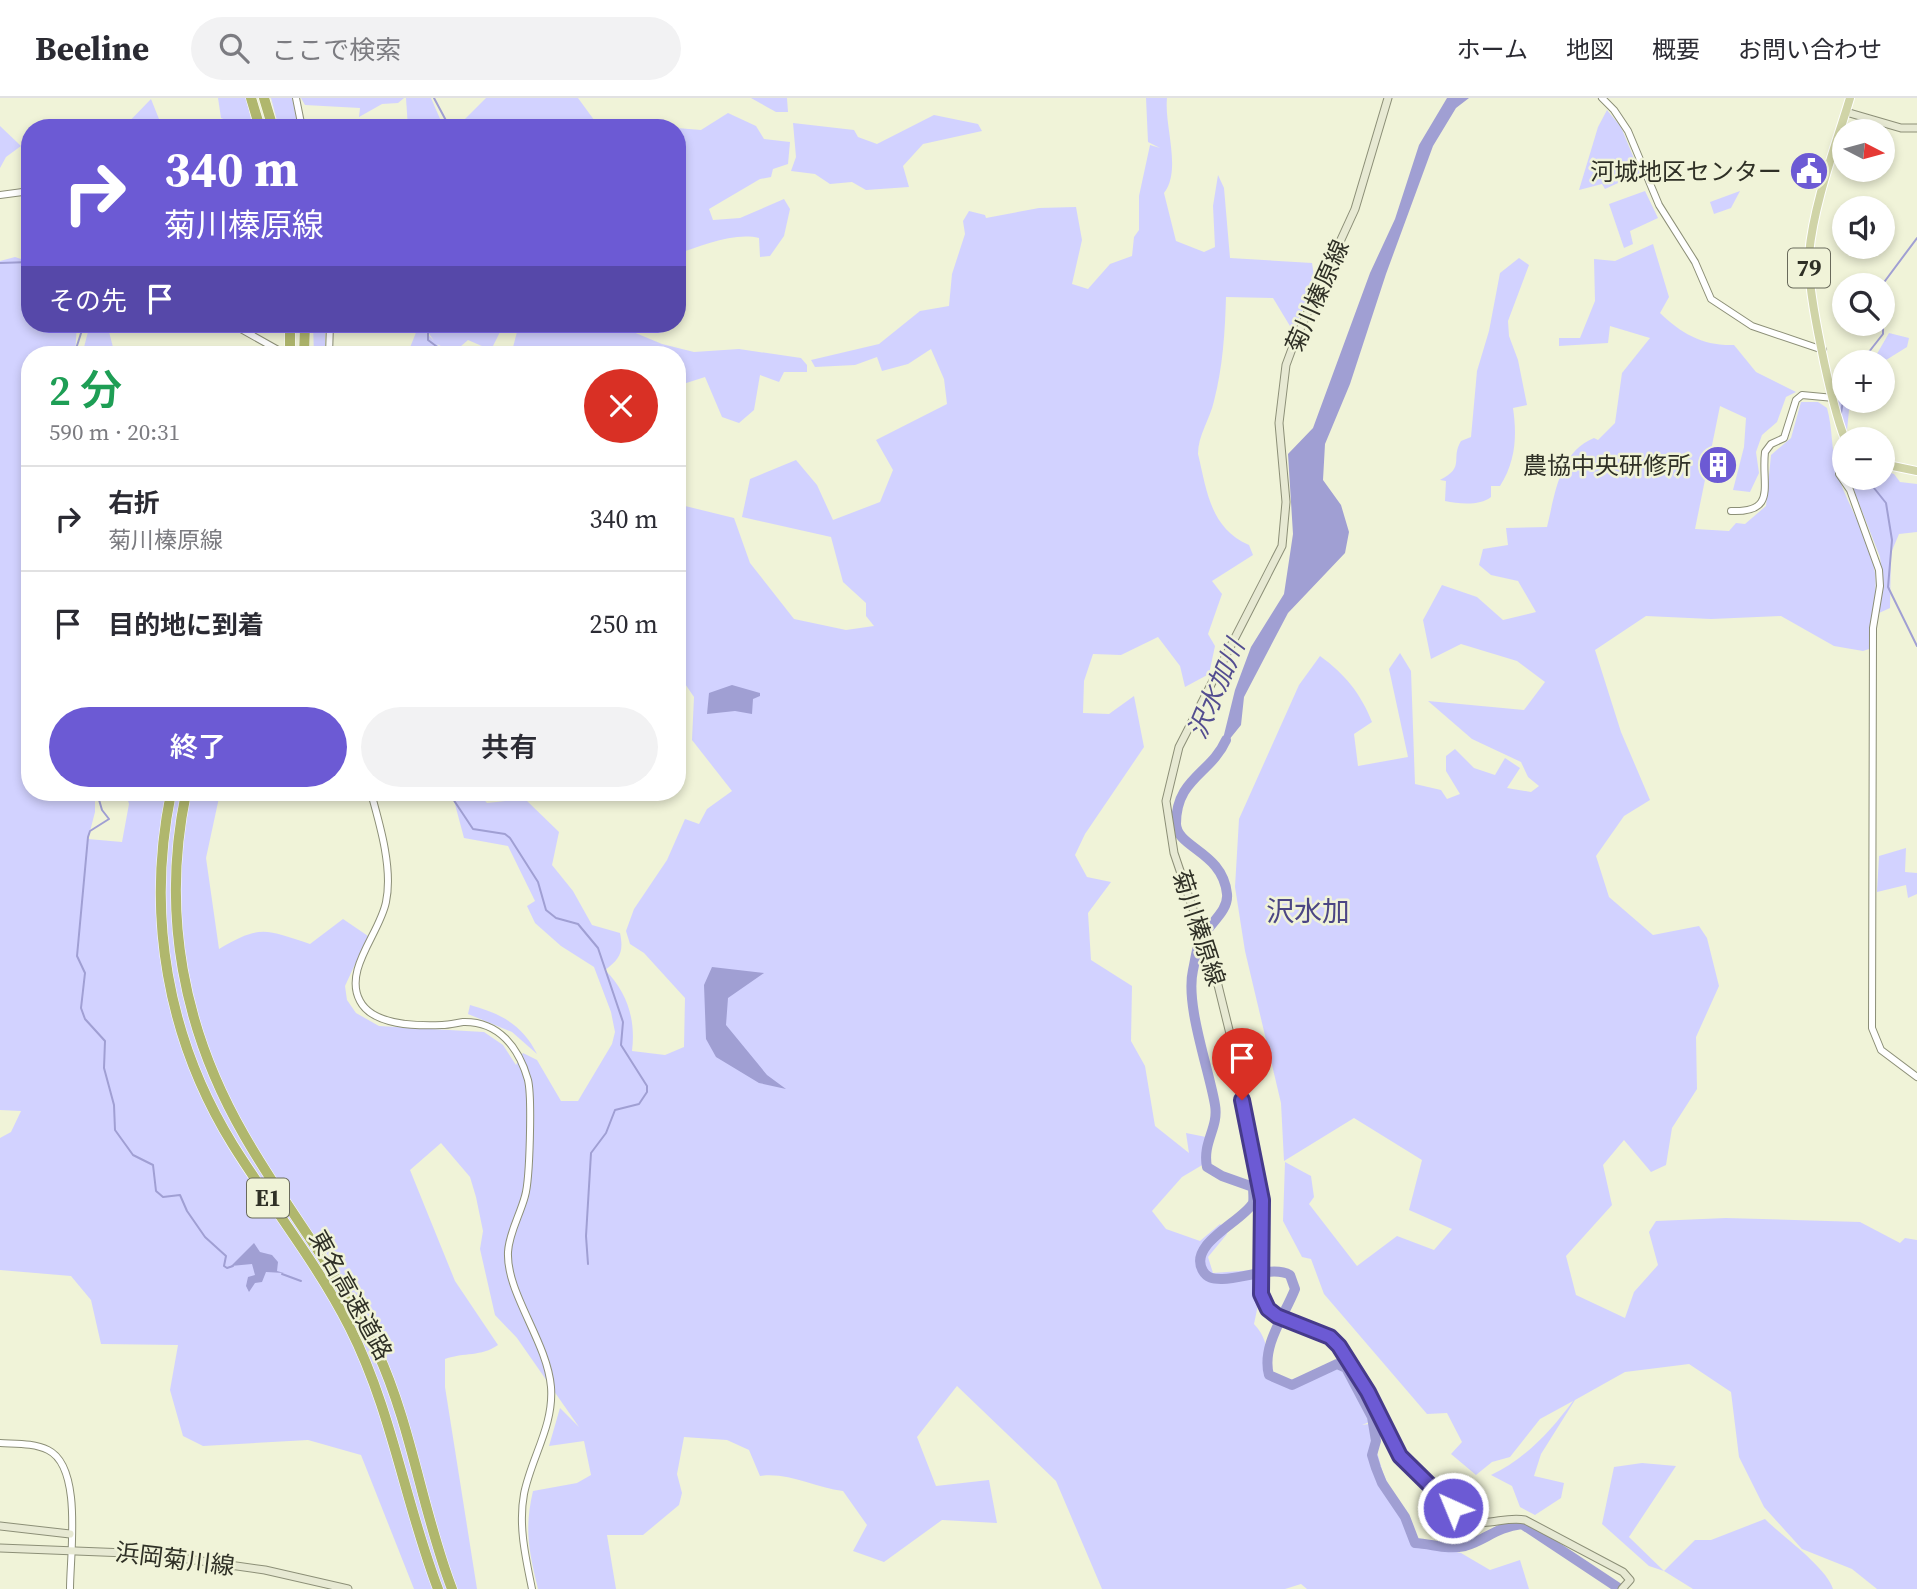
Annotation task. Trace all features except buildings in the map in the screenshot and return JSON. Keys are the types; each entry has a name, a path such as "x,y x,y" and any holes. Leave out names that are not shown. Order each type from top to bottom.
{"highway":[{"path":"251,98 257,119"},
{"path":"264,98 270,119"},
{"name":"東名高速道路","path":"170,801 163,847 160,918 167,979 186,1048 214,1112 232,1144 304,1250 350,1328 381,1398 438,1589"},
{"name":"東名高速道路","path":"185,801 177,847 175,915 183,980 200,1042 244,1136 347,1293 382,1362 404,1425 452,1589"}],"main road":[{"name":"菊川榛原線","path":"1388,98 1356,209 1286,365 1279,423 1286,502 1282,546 1179,747 1170,774 1166,801 1168,833 1225,1009 1259,1183 1263,1213 1261,1282 1265,1302 1277,1316 1320,1332 1339,1346 1368,1392 1400,1456 1468,1520 1479,1524 1514,1518 1525,1520 1623,1572 1630,1580 1622,1589"},
{"name":"79","path":"1832,388 1809,257 1820,201 1850,98"},
{"path":"1846,112 1901,128 1917,128"},
{"path":"1895,466 1913,470"},
{"path":"0,1526 70,1534"},
{"name":"浜岡菊川線","path":"0,1548 152,1554 265,1570 348,1589"}],"street":[{"path":"296,98 300,119"},
{"path":"1602,98 1615,110 1628,131 1659,205 1695,262 1711,299 1752,326 1824,350"},
{"path":"0,195 21,192"},
{"path":"248,333 272,346"},
{"path":"1731,511 1750,512 1761,504 1766,487 1763,471 1765,452 1788,431 1796,400 1802,395 1832,398"},
{"path":"1850,490 1879,570 1880,586 1873,628 1872,1028 1881,1050 1917,1077"},
{"path":"373,801 381,838 387,899 382,920 357,971 354,988 362,1004 377,1017 399,1022 442,1025 462,1022 492,1028 510,1043 528,1079 528,1186 511,1237 508,1260 545,1356 551,1386 548,1421 523,1496 524,1545 531,1589"},
{"path":"0,1443 39,1446 61,1459 71,1485 70,1589"}],"shaded area":[{"path":"218,98 246,98 251,119 221,118"},
{"path":"271,98 292,98 296,119 277,119"},
{"path":"301,98 404,98 398,103 382,104 359,117 360,108 305,105"},
{"path":"406,98 431,98 440,119 407,119"},
{"path":"486,98 578,98 593,119 535,119 465,119"},
{"path":"751,98 787,98 788,112 776,112"},
{"path":"1146,98 1167,98 1172,172 1164,193 1176,241 1204,252 1215,247 1213,206 1218,175 1224,188 1230,258 1312,263 1315,283 1293,331 1273,298 1226,297 1220,375 1198,454 1212,507 1226,529 1249,545 1253,555 1212,581 1222,594 1208,634 1215,646 1209,674 1185,687 1180,666 1158,637 1121,655 1093,654 1084,681 1083,713 1109,714 1134,696 1144,747 1085,834 1075,855 1087,877 1111,882 1088,913 1091,960 1132,986 1131,1041 1145,1066 1155,1126 1189,1153 1186,1133 1211,1138 1209,1161 1182,1177 1152,1211 1166,1229 1200,1241 1220,1224 1227,1234 1208,1257 1213,1273 1254,1270 1258,1305 1254,1324 1266,1345 1267,1370 1287,1381 1330,1367 1342,1368 1362,1396 1369,1422 1362,1425 1369,1424 1383,1473 1415,1543 1461,1553 1490,1570 1520,1560 1529,1589 1307,1589 1301,1584 1285,1589 1102,1589 1056,1481 957,1386 917,1437 936,1486 989,1480 997,1523 942,1520 884,1562 853,1551 867,1525 843,1491 781,1476 760,1476 749,1450 727,1440 684,1437 677,1474 682,1493 679,1505 643,1535 607,1535 616,1589 538,1589 529,1540 533,1491 577,1483 591,1475 584,1441 549,1446 560,1408 579,1427 517,1338 495,1315 480,1249 483,1231 470,1177 441,1143 410,1170 455,1281 498,1345 479,1353 445,1359 445,1387 477,1589 414,1589 361,1455 308,1440 203,1446 183,1436 170,1390 178,1345 101,1344 91,1300 71,1276 0,1270 0,1138 11,1132 21,1111 0,1110 0,261 15,257 21,259 21,333 76,333 76,346 21,346 21,801 95,801 88,839 122,842 128,801 218,801 206,858 219,949 245,936 264,932 310,944 343,919 368,936 345,986 347,1000 356,1013 379,1026 484,1032 503,1045 516,1065 523,1053 537,1060 561,1101 578,1101 612,1044 615,1032 611,1012 594,967 561,946 535,923 527,906 535,901 508,846 464,838 454,801 527,801 559,832 552,865 573,891 592,925 620,933 620,954 605,970 619,987 628,1007 633,1028 632,1051 665,1055 684,1047 685,998 644,953 630,944 626,931 634,909 667,860 685,819 699,824 707,809 732,791 692,740 694,697 686,685 686,506 734,518 750,563 794,619 846,630 874,626 866,616 866,603 843,582 831,537 742,517 750,479 796,460 817,485 833,520 880,502 893,470 876,440 947,404 944,379 931,349 908,364 882,371 877,357 855,365 815,367 811,360 879,344 920,311 949,306 952,274 965,234 963,221 969,211 985,215 986,218 1039,208 1076,207 1082,240 1072,284 1088,289 1110,264 1132,256 1134,237 1139,230 1139,196 1150,145 1160,148 1148,142"},
{"path":"1447,98 1469,98 1456,108 1433,146 1386,274 1350,384 1325,444 1323,480 1341,505 1349,532 1345,553 1288,613 1244,697 1241,725 1220,751 1235,690 1251,647 1284,594 1293,534 1288,454 1313,428 1370,273 1395,219 1419,145"},
{"path":"151,99 159,119 132,119"},
{"path":"1607,110 1621,127 1640,173 1605,189 1602,184 1579,190 1598,127"},
{"path":"728,113 756,126 764,139 790,142 788,164 773,169 771,177 760,179 709,209 713,220 740,218 784,199 790,209 784,236 770,256 760,257 759,238 749,237 718,241 686,251 686,129 701,130"},
{"path":"934,115 978,124 982,131 923,144 903,166 909,187 866,190 852,182 830,184 815,174 791,171 796,157 793,123 854,130 858,137 877,144"},
{"path":"0,126 21,146 6,157 0,168"},
{"path":"1645,191 1658,218 1630,231 1633,244 1624,248 1609,204"},
{"path":"1740,191 1731,208 1714,214 1710,202"},
{"path":"1653,244 1669,297 1660,313 1676,327 1703,341 1734,345 1756,372 1796,392 1786,397 1777,422 1762,435 1756,452 1759,473 1750,492 1733,490 1744,447 1746,418 1720,406 1695,529 1729,531 1736,523 1745,524 1766,506 1771,455 1791,438 1801,402 1818,402 1827,408 1830,424 1832,490 1843,490 1863,534 1875,573 1875,592 1869,649 1863,651 1834,646 1781,616 1711,619 1646,616 1595,650 1621,732 1650,800 1624,816 1596,856 1609,897 1653,935 1699,926 1707,938 1719,986 1696,1037 1697,1089 1672,1128 1666,1165 1651,1172 1624,1140 1603,1165 1612,1205 1566,1256 1576,1295 1625,1318 1634,1292 1658,1265 1649,1232 1656,1221 1726,1218 1860,1222 1900,1243 1905,1238 1917,1240 1917,1589 1877,1589 1852,1569 1802,1549 1764,1507 1739,1457 1731,1392 1689,1364 1625,1372 1575,1400 1541,1454 1534,1476 1564,1483 1561,1498 1535,1515 1520,1507 1512,1486 1491,1475 1536,1444 1573,1401 1540,1419 1510,1457 1492,1462 1476,1475 1451,1454 1462,1442 1447,1413 1427,1414 1324,1294 1311,1259 1302,1257 1283,1221 1285,1162 1311,1176 1314,1197 1309,1204 1357,1266 1397,1236 1434,1250 1452,1229 1409,1210 1422,1160 1354,1118 1284,1161 1281,1103 1245,951 1235,887 1239,819 1299,685 1320,656 1351,685 1372,722 1354,734 1358,766 1408,757 1389,669 1400,653 1411,671 1415,784 1441,790 1447,799 1460,794 1446,771 1446,756 1455,749 1474,768 1495,775 1505,758 1520,768 1507,788 1531,792 1539,786 1528,777 1521,762 1472,739 1428,701 1524,710 1545,682 1517,661 1461,644 1431,659 1423,620 1442,585 1477,597 1503,620 1536,612 1518,581 1491,575 1479,565 1483,549 1508,545 1506,528 1547,527 1560,476 1573,453 1594,438 1598,440 1615,423 1622,373 1650,338 1610,326 1608,343 1559,346 1559,338 1580,338 1595,301 1594,259 1615,261"},
{"path":"1519,258 1529,265 1508,321 1509,336 1518,360 1527,405 1513,408 1515,438 1509,467 1500,486 1491,486 1491,497 1486,500 1469,504 1445,501 1446,481 1440,480 1453,471 1461,441 1471,437 1477,371 1489,331 1500,273"},
{"path":"88,333 109,333 113,346 84,346"},
{"path":"313,333 325,333 325,346 314,346"},
{"path":"416,333 426,333 434,341 429,333 500,333 493,346 482,346 468,340 461,346 411,346"},
{"path":"517,333 636,333 670,346 513,346"},
{"path":"1895,334 1909,338 1907,347 1895,354 1895,350 1879,350 1887,336"},
{"path":"739,349 801,358 807,365 807,372 784,372 779,382 760,375 754,410 739,423 722,417 705,377 686,383 686,350 694,352"},
{"path":"1837,413 1849,413 1847,427 1838,427"},
{"path":"1895,475 1900,482 1917,484 1917,532 1899,534 1891,553 1890,608 1879,613 1883,585 1880,557 1854,490 1895,490"},
{"path":"732,685 760,693 760,696 753,699 752,714 735,711 707,714 709,693"},
{"path":"1906,848 1905,872 1917,873 1917,894 1908,898 1906,885 1877,892 1879,856"},
{"path":"712,967 764,973 728,998 726,1025 767,1075 786,1089 759,1083 716,1057 706,1039 704,985"},
{"path":"470,1005 501,1016 518,1028 537,1054 512,1032 468,1014"},
{"path":"254,1243 260,1252 272,1255 278,1262 277,1271 284,1273 266,1272 262,1282 255,1283 249,1292 246,1286 248,1277 255,1275 252,1264 231,1266"},
{"path":"1642,1463 1676,1466 1629,1537 1664,1571 1649,1566 1602,1524 1614,1467"},
{"path":"1765,1519 1822,1571 1833,1589 1693,1589 1664,1571 1695,1540 1711,1540"}],"waterway":[{"path":"434,98 445,119"},
{"path":"1891,273 1917,238"},
{"path":"0,263 21,262"},
{"path":"77,346 81,333"},
{"path":"428,333 428,340 436,346"},
{"path":"1870,350 1881,336"},
{"path":"1876,490 1886,503 1892,540 1888,587 1917,646"},
{"name":"沢水加川","path":"1226,740 1182,796 1176,824 1184,839 1217,869 1224,880 1227,894 1227,901 1221,913 1199,944 1191,984 1195,1019 1216,1113 1207,1150 1207,1167 1222,1176 1253,1187 1253,1203 1209,1243 1200,1261 1203,1271 1208,1277 1218,1279 1266,1272 1283,1272 1290,1275 1295,1289 1271,1342 1267,1364 1269,1375 1292,1385 1337,1364 1346,1368 1372,1417 1376,1441 1372,1455 1376,1468 1382,1483 1405,1517 1415,1543 1446,1547 1465,1546 1505,1528 1522,1524 1620,1589"},
{"path":"99,801 109,819 90,831 88,837 77,956 85,973 81,1008 85,1019 105,1041 104,1068 114,1105 115,1130 133,1155 153,1165 156,1191 163,1197 180,1195 187,1211 205,1237 226,1256 224,1266 233,1266"},
{"path":"454,801 473,829 505,834 510,838 538,882 546,910 556,918 578,924 598,948 623,1022 621,1045 647,1086 647,1092 639,1104 615,1110 606,1133 591,1153 586,1236 588,1264"},
{"path":"282,1274 301,1281"}],"place":[{"name":"河城地区センター","path":"1809,171"},
{"name":"農協中央研修所","path":"1718,465"}],"district":[{"name":"沢水加","path":"1308,911"}],"route":[{"path":"1242,1100 1262,1200 1261,1294 1268,1309 1288,1321 1330,1337 1339,1346 1368,1392 1400,1456 1453,1508"}]}
